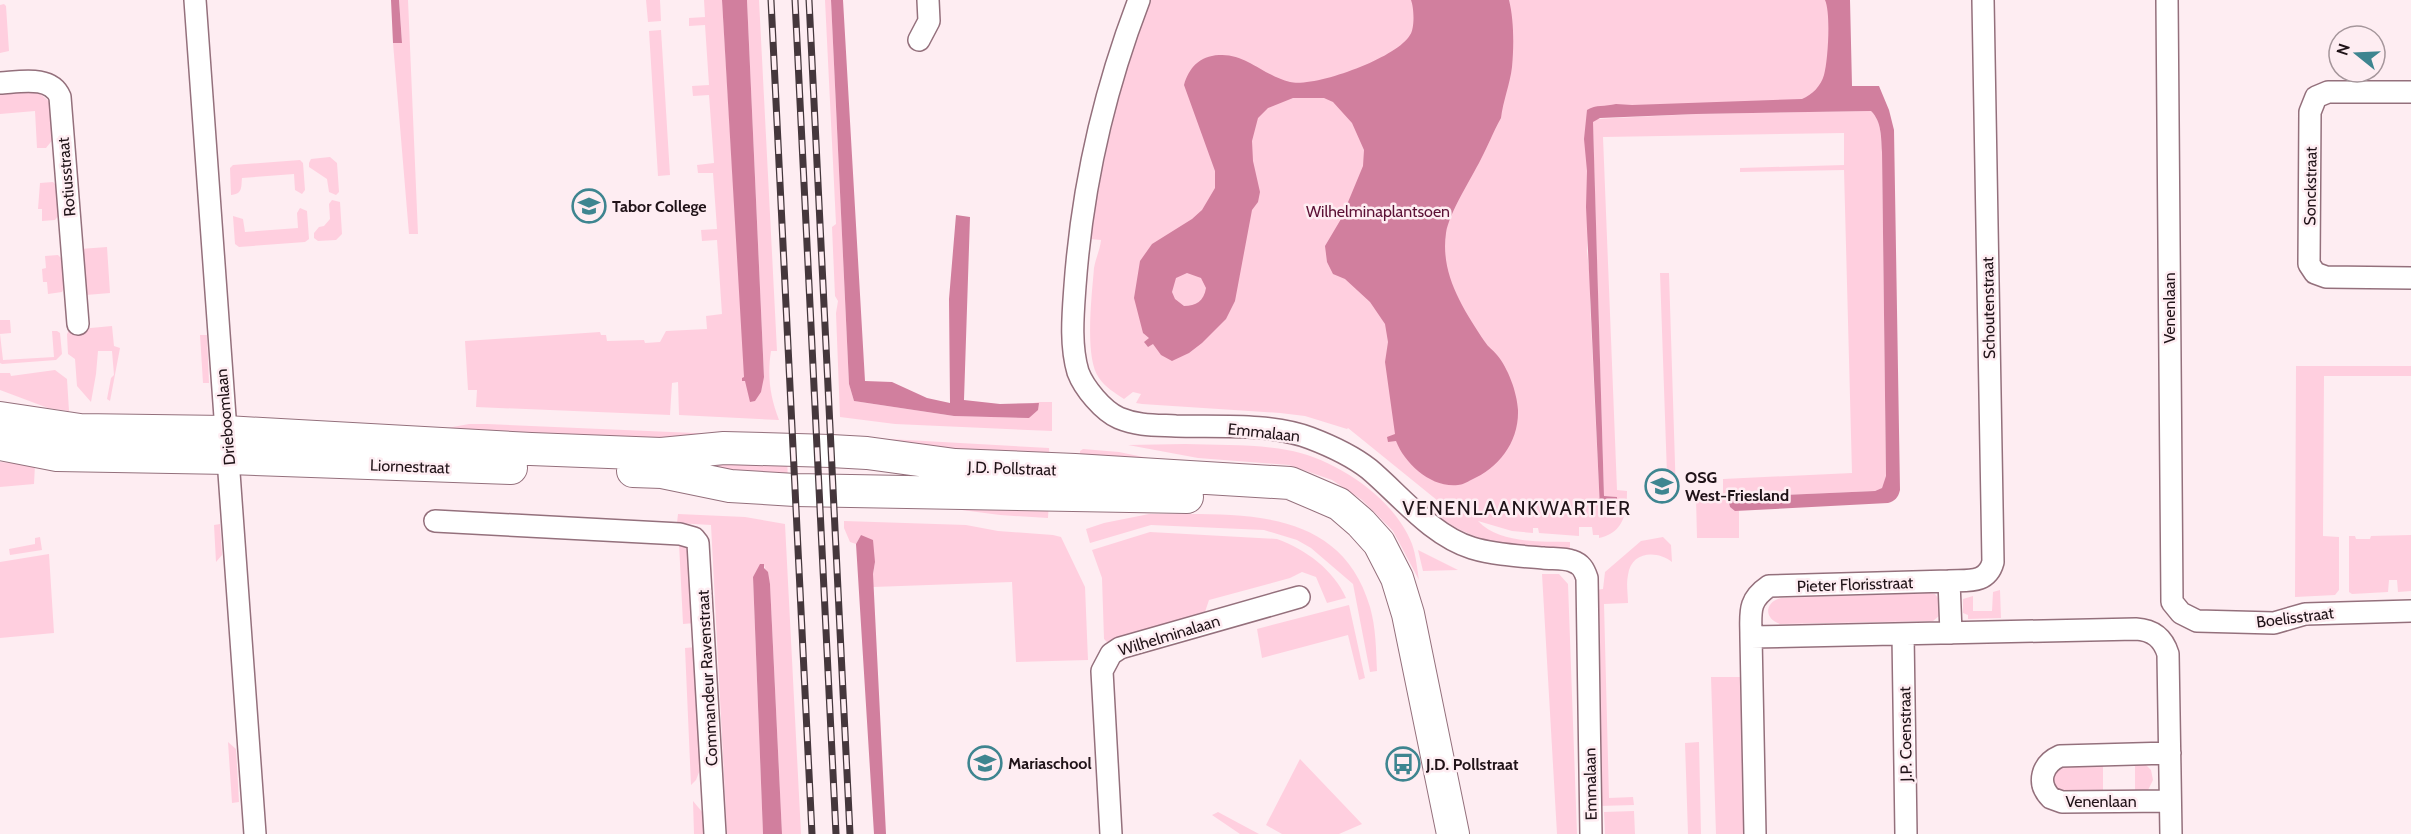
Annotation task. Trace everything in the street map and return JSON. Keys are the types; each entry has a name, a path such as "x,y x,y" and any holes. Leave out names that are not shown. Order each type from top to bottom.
{"street":[{"name":"Drieboomlaan","path":"195,0 255,834"},
{"path":"920,40 929,21 928,0"},
{"name":"Emmalaan","path":"1139,0 1116,65 1098,134 1087,182 1078,246 1073,316 1074,352 1079,373 1087,391 1116,417 1138,425 1265,429 1304,435 1328,444 1358,461 1435,528 1469,547 1492,553 1572,560 1584,568 1587,578 1590,834"},
{"name":"Schoutenstraat","path":"1949,581 1978,580 1991,570 1993,562 1983,0"},
{"name":"Venenlaan","path":"2167,0 2172,602 2181,613"},
{"name":"Rotiusstraat","path":"0,83 44,83 57,90 60,98 78,324"},
{"name":"Sonckstraat","path":"2411,92 2328,92 2316,97 2310,112 2309,264 2315,273 2326,277 2411,278"},
{"name":"Liornestraat","path":"0,418 80,430 397,466 662,472 730,486 819,491"},
{"name":"Liornestraat","path":"0,444 57,455 228,445 531,449 661,454 724,448 792,449"},
{"name":"J.D. Pollstraat","path":"792,449 867,453 955,465 1290,483 1339,504 1379,543 1397,578 1408,614 1453,834"},
{"name":"J.D. Pollstraat","path":"819,491 1245,498 1285,501 1330,522 1363,554 1382,587 1392,618 1433,834"},
{"name":"Commandeur Ravenstraat","path":"435,521 680,534 694,538 700,550 715,834"},
{"path":"1949,581 1951,633"},
{"name":"Pieter Florisstraat","path":"1755,834 1751,606 1757,594 1769,586 1949,581"},
{"name":"Wilhelminalaan","path":"1111,834 1102,671 1111,654 1120,648 1299,597"},
{"name":"Boelisstraat","path":"2181,613 2198,621 2274,623 2305,614 2411,611"},
{"path":"1751,637 2147,629 2160,638 2168,654 2171,834"},
{"name":"J.P. Coenstraat","path":"1903,634 1906,834"},
{"name":"Venenlaan","path":"2170,753 2060,756 2044,769 2042,782 2051,798 2062,802 2170,801"}],"green space":[{"path":"399,0 408,0 418,234 409,234 393,43 402,42"},
{"path":"646,0 660,0 661,21 648,22"},
{"path":"704,0 722,0 745,377 742,381 745,381 764,377 747,0 759,0 777,351 771,351 769,377 773,403 779,420 679,415 678,382 672,383 670,415 476,407 477,390 468,390 465,341 600,332 601,335 606,335 607,341 660,342 666,331 707,329 706,316 722,314 717,240 702,241 701,230 717,229 713,173 698,173 697,165 714,163 709,95 693,96 692,86 709,85 705,25 689,26 689,18 705,17"},
{"path":"825,0 831,0 849,384 854,401 954,416 1029,418 1039,403 1033,402 1052,402 1052,431 895,424 840,417 836,313 838,301 835,296 832,227 836,224"},
{"name":"Wilhelminaplantsoen","path":"1151,0 1834,0 1837,101 1593,113 1595,119 1696,114 1871,111 1875,115 1880,130 1882,152 1886,477 1882,488 1875,491 1737,497 1729,503 1730,507 1739,511 1739,538 1697,538 1696,498 1723,497 1723,479 1852,473 1844,170 1740,172 1740,168 1844,165 1844,133 1603,137 1617,490 1627,491 1625,514 1614,532 1599,538 1599,535 1593,535 1592,527 1579,527 1579,536 1539,533 1538,528 1533,528 1533,533 1512,531 1478,521 1497,534 1521,540 1570,542 1570,549 1511,545 1477,537 1461,530 1426,507 1429,502 1443,505 1348,428 1305,416 1280,413 1136,403 1141,394 1133,392 1124,399 1101,381 1094,369 1090,325 1094,268 1101,240 1090,239 1114,118 1140,29","holes":["1593,129 1604,496 1616,497 1616,509 1600,509 1591,287 1587,251"]},
{"path":"4,4 9,51 0,53 0,5"},
{"path":"661,30 670,175 658,176 649,31"},
{"path":"38,92 51,103 54,138 46,148 37,148 35,111 0,114 0,94"},
{"path":"330,157 337,163 339,192 336,195 329,192 327,179 309,167 311,159"},
{"path":"300,160 303,163 305,190 302,194 295,190 294,174 242,178 239,192 231,195 230,168 233,165"},
{"path":"53,182 57,186 59,215 55,220 42,221 42,209 38,209 40,183"},
{"path":"332,200 340,202 342,234 336,240 318,241 314,238 314,233 330,219 329,204"},
{"path":"300,208 307,211 309,239 305,242 239,247 235,244 233,216 243,219 245,232 298,228 297,213"},
{"path":"107,247 110,293 86,295 80,249"},
{"path":"58,255 62,259 64,288 62,292 48,294 47,282 43,282 42,269 46,268 45,256"},
{"path":"1660,273 1669,273 1676,496 1672,496 1671,475 1667,475"},
{"path":"0,320 10,320 11,333 0,334"},
{"path":"112,326 114,346 120,348 110,401 107,399 111,378 114,375 112,351 98,351 91,402 77,386 75,359 68,354 67,334 69,330"},
{"path":"52,331 60,333 62,354 56,360 2,364 0,363 0,334 3,360 54,357"},
{"path":"200,335 207,335 209,383 203,383"},
{"path":"2296,366 2411,366 2411,376 2324,376 2323,536 2339,537 2339,590 2335,595 2295,597"},
{"path":"55,370 67,379 69,411 48,408 0,390 0,373 10,373 11,376"},
{"path":"469,424 764,436 696,445 442,429"},
{"path":"871,438 1049,448 1050,463"},
{"path":"1185,444 1287,450 1324,461 1342,471 1377,496 1403,527 1412,544 1419,580 1393,531 1362,500 1332,480 1289,465 1198,458 1128,445"},
{"path":"1083,449 1119,452 1172,463 1080,465 1080,451"},
{"path":"787,456 788,483 649,460"},
{"path":"0,462 35,465 34,484 0,487"},
{"path":"1049,501 1048,518 954,509"},
{"path":"678,514 745,517 785,524 801,834 782,834 770,584 764,565 753,577 763,834 727,834 711,525 677,523"},
{"path":"1149,514 1248,516 1280,522 1309,532 1335,549 1355,573 1370,607 1375,631 1377,671 1370,672 1353,584 1311,548 1297,540 1264,530 1151,525 1090,543 1086,529"},
{"path":"844,521 966,525 998,531 1061,537 1085,587 1088,660 1016,662 1012,582 873,587 875,562 861,535 856,544 850,542 844,528"},
{"path":"220,524 222,555 216,562 214,525"},
{"path":"1150,532 1277,539 1298,548 1318,562 1334,578 1346,598 1327,603 1316,577 1302,572 1290,578 1209,600 1203,618 1107,642 1104,639 1102,578 1092,550"},
{"path":"2411,535 2411,591 2398,592 2397,580 2389,580 2388,592 2352,594 2349,592 2349,536 2355,536 2356,539 2370,539 2371,536"},
{"path":"40,537 42,550 10,555 9,549 35,544 35,538"},
{"path":"1663,537 1671,545 1672,562 1659,556 1639,557 1630,567 1628,575 1628,603 1604,604 1609,798 1633,797 1634,805 1599,806 1596,590 1603,589 1605,572 1641,541"},
{"path":"679,543 688,549 695,623 683,624"},
{"path":"1418,550 1458,570 1423,571"},
{"path":"49,554 54,633 0,638 0,562"},
{"path":"1542,574 1559,574 1568,584 1577,834 1557,834"},
{"path":"2000,590 2001,618 1968,619 1968,615 1963,613 1963,599 1973,596 1973,611 1992,611 1993,592"},
{"path":"1935,594 1940,601 1939,616 1933,621 1780,624 1771,618 1768,611 1771,603 1781,598"},
{"path":"1349,605 1365,678 1359,680 1348,635 1262,658 1257,629"},
{"path":"696,647 701,767 696,780 691,785 685,648"},
{"path":"1711,677 1742,677 1746,834 1716,834"},
{"path":"228,742 236,749 239,802 232,803"},
{"path":"1699,742 1701,834 1688,834 1685,743"},
{"path":"1300,759 1362,824 1339,834 1282,834 1266,825"},
{"path":"2143,762 2151,770 2153,780 2146,794 2135,795 2135,763"},
{"path":"2103,764 2103,795 2057,797 2047,771 2050,767"},
{"path":"693,801 703,813 705,834 694,834"},
{"path":"1634,811 1635,834 1605,834 1604,812"},
{"path":"1218,812 1259,834 1240,834 1212,815"}],"shaded area":[{"path":"391,0 399,0 402,43 393,43"},
{"path":"722,0 747,0 764,377 761,392 755,401 750,402 745,381 742,381 744,377"},
{"path":"831,0 843,0 865,381 892,382 927,398 950,403 949,299 956,215 970,217 964,400 1000,404 1039,403 1038,410 1029,418 954,416 854,401 849,384"},
{"path":"1411,0 1509,0 1512,16 1512,67 1501,118 1451,216 1445,248 1450,277 1461,304 1486,344 1501,360 1511,381 1516,396 1517,422 1511,443 1498,461 1481,475 1460,485 1438,483 1420,473 1400,450 1396,441 1388,442 1387,437 1395,434 1385,362 1388,342 1385,324 1370,302 1345,279 1333,274 1327,262 1325,246 1341,219 1363,166 1364,150 1352,123 1333,102 1324,98 1293,98 1268,108 1258,118 1252,141 1253,161 1260,192 1258,202 1252,210 1235,301 1226,319 1202,343 1189,353 1172,361 1161,355 1153,344 1148,347 1144,342 1149,338 1143,333 1134,298 1140,261 1152,244 1192,219 1202,210 1215,188 1215,171 1184,85 1192,68 1200,60 1212,56 1229,55 1290,82 1302,83 1335,76 1373,62 1402,44 1413,28","holes":["1187,273 1201,278 1206,288 1199,302 1184,306 1175,299 1172,292 1176,278"]},
{"path":"1825,0 1850,0 1852,86 1879,86 1894,130 1900,490 1898,495 1888,503 1735,511 1729,503 1737,497 1875,491 1882,488 1886,476 1882,152 1880,130 1875,115 1871,111 1600,118 1593,122 1604,496 1617,497 1616,509 1600,509 1586,207 1587,171 1584,139 1587,110 1616,104 1802,99 1816,90 1824,75 1828,37"},
{"path":"861,535 873,540 875,562 873,574 886,834 874,834 856,544"},
{"path":"760,564 764,564 768,572 770,584 782,834 763,834 753,577"}],"railway":[{"path":"771,0 812,834"},
{"path":"795,0 836,834"},
{"path":"809,0 850,834"}],"place":[{"name":"Tabor College","path":"589,206"},
{"name":"OSG West-Friesland","path":"1662,486"},
{"name":"Mariaschool","path":"985,763"},
{"name":"J.D. Pollstraat","path":"1403,764"}],"district":[{"name":"VENENLAANKWARTIER","path":"1517,508"}]}
